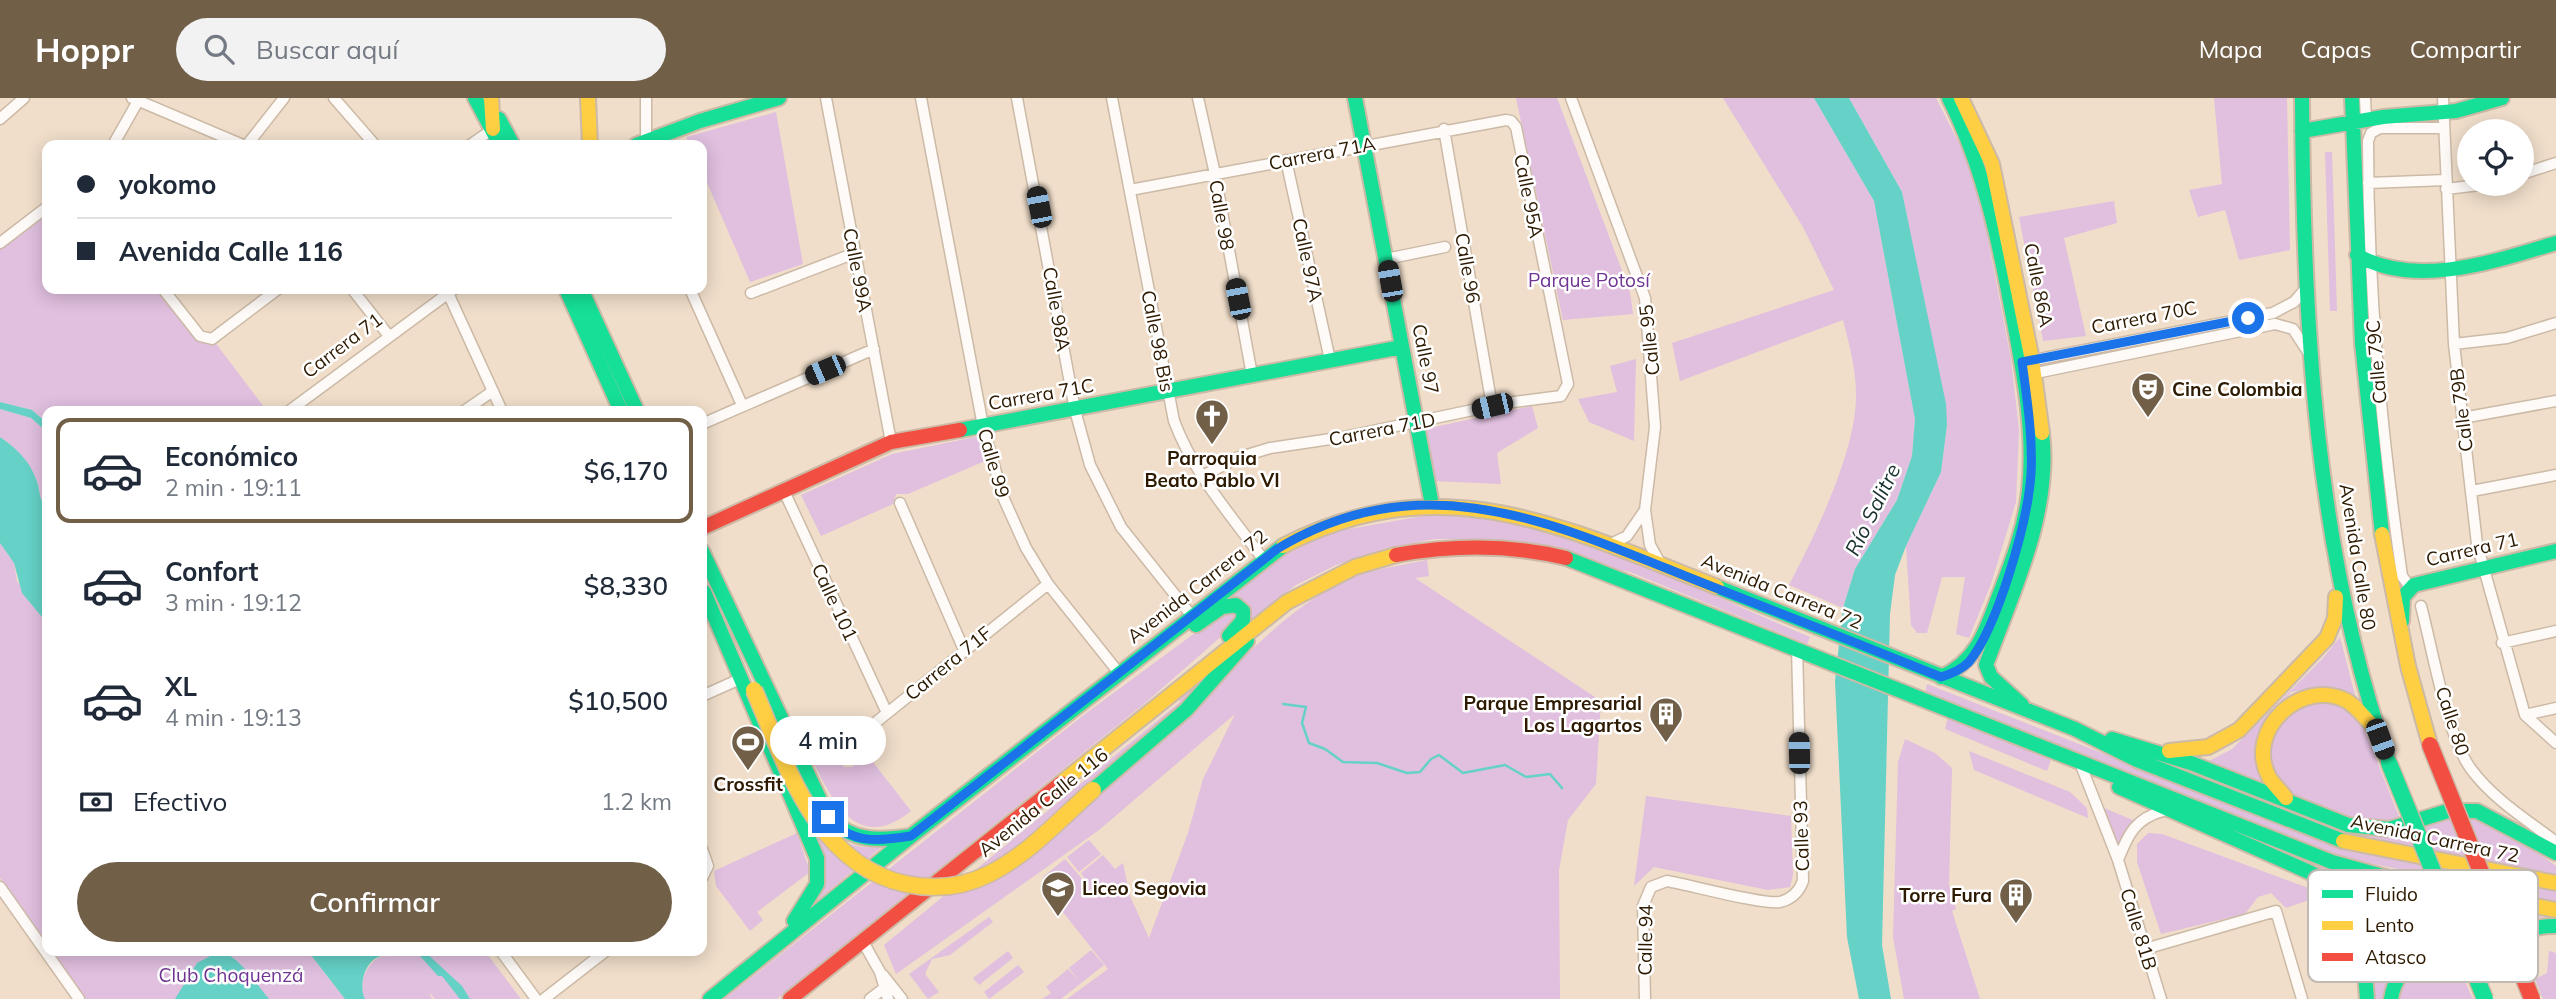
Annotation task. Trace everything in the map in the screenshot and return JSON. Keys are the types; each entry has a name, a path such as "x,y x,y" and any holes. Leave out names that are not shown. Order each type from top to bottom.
{"main road":[{"path":"475,98 498,140"},
{"path":"588,98 590,140"},
{"path":"649,140 751,101 779,98"},
{"name":"Calle 97","path":"1355,98 1432,505"},
{"name":"Calle 86A","path":"1941,677 1962,668 1973,655 2016,552 2026,512 2031,471 2028,368 1978,159 1949,98"},
{"name":"Calle 86A","path":"1961,98 1992,164 2043,443 2042,485 2027,551 1986,665 1991,677 2030,712"},
{"name":"Avenida Calle 80","path":"2302,98 2312,360 2336,566 2357,669 2389,764 2432,870"},
{"name":"Avenida Calle 80","path":"2352,98 2363,125 2364,393 2401,640 2430,745 2480,870"},
{"path":"2302,131 2444,113 2502,98"},
{"path":"490,100 493,129"},
{"path":"490,100 510,140"},
{"path":"2363,260 2386,270 2449,267 2508,257 2556,243"},
{"path":"568,294 619,406"},
{"path":"583,294 635,406"},
{"name":"Carrera 71C","path":"707,526 891,443 1075,411 1402,346"},
{"name":"Avenida Carrera 72","path":"710,999 911,836 1264,559 1297,537 1332,522 1377,511 1432,505 1487,508 1518,514 1609,545 2030,712 2075,729 2143,747 2331,820 2372,829 2398,828 2456,810 2477,810 2548,842 2556,853"},
{"path":"790,999 1268,616 1325,578 1379,558 1450,547 1515,547 1580,561 2055,754 2360,870"},
{"name":"Carrera 71","path":"2401,640 2403,597 2410,587 2428,579 2556,551"},
{"path":"707,562 828,817 844,833 857,838 886,840 911,836"},
{"path":"2143,747 2180,751 2208,747 2228,738 2247,723 2328,638 2335,618 2336,566"},
{"name":"Avenida Calle 116","path":"707,597 822,831 856,863 899,883 930,887 958,885 996,870 1186,710 1268,616"},
{"path":"707,599 819,867 814,894 772,948"},
{"path":"1119,673 1174,643 1222,607 1230,604 1240,607 1244,616 1241,625 1205,657 1182,684"},
{"path":"2292,803 2273,785 2263,756 2271,722 2292,701 2310,694 2328,694 2346,700 2358,708 2380,739"},
{"name":"Avenida Carrera 72","path":"2075,729 2137,760 2354,845 2487,870"},
{"path":"2055,754 2163,811 2308,873"},
{"name":"Avenida Carrera 72","path":"2538,880 2556,883"},
{"path":"2538,906 2556,910"},
{"path":"2538,925 2556,926"},
{"name":"Avenida Calle 80","path":"2478,982 2485,999"},
{"name":"Avenida Calle 80","path":"2525,982 2532,999"}],"street":[{"path":"0,119 24,98"},
{"path":"249,140 284,98"},
{"path":"334,98 371,140"},
{"path":"641,140 646,98"},
{"name":"Calle 99A","path":"826,98 891,443"},
{"name":"Calle 99","path":"921,98 990,458 1013,522 1048,584 1119,673"},
{"name":"Calle 98A","path":"1017,98 1075,411 1090,465 1115,517 1191,615"},
{"name":"Calle 98 Bis","path":"1112,98 1168,391 1185,450 1201,477 1264,559"},
{"name":"Calle 98","path":"1198,98 1252,374"},
{"name":"Calle 95","path":"1571,98 1645,298 1655,427 1645,510 1650,545 1661,566"},
{"name":"Calle 79C","path":"2365,98 2363,125 2368,141 2368,183 2363,260 2402,576 2410,587"},
{"path":"115,140 135,99 233,140"},
{"name":"Calle 79B","path":"2444,113 2454,344 2482,568 2525,715"},
{"name":"Carrera 71A","path":"1130,190 1444,129 1506,120 1515,124"},
{"name":"Calle 95A","path":"1515,124 1568,384 1565,391"},
{"path":"477,140 493,129"},
{"name":"Calle 96","path":"1444,129 1492,406"},
{"name":"Calle 97A","path":"1286,160 1330,360"},
{"path":"2534,170 2556,163"},
{"path":"2368,183 2457,185"},
{"path":"0,243 42,211"},
{"path":"1386,259 1445,247"},
{"path":"751,293 855,253"},
{"name":"Carrera 70C","path":"2028,368 2273,313 2294,302 2308,287"},
{"path":"167,294 200,336 206,339 212,339 271,294"},
{"path":"356,294 388,336"},
{"name":"Carrera 71","path":"296,406 447,294"},
{"path":"452,294 500,406"},
{"path":"692,294 742,405"},
{"path":"2454,344 2507,338 2556,323"},
{"name":"Carrera 70C","path":"2028,368 2275,324 2293,329 2312,360"},
{"path":"707,422 874,349"},
{"path":"471,406 493,391"},
{"name":"Carrera 71D","path":"1201,477 1237,458 1270,448 1559,396 1565,391"},
{"path":"2462,418 2556,401"},
{"path":"2472,491 2556,475"},
{"name":"Calle 101","path":"784,491 887,713"},
{"path":"901,503 964,650"},
{"path":"1609,545 1626,536 1645,510"},
{"name":"Carrera 71F","path":"850,743 1048,584"},
{"name":"Calle 80","path":"2420,606 2461,753 2483,784 2521,815 2548,842"},
{"path":"2502,643 2556,631"},
{"name":"Calle 93","path":"1655,885 1667,881 1772,902 1794,896 1803,881 1797,648"},
{"path":"707,694 740,679"},
{"path":"2525,715 2556,708"},
{"path":"2525,715 2556,743"},
{"name":"Calle 81B","path":"2082,768 2118,860 2161,999"},
{"path":"2118,860 2135,825 2144,817 2163,811"},
{"path":"2521,815 2548,842"},
{"name":"Calle 94","path":"1645,999 1643,906 1645,897 1655,885"},
{"path":"0,887 42,947"},
{"path":"2145,949 2276,911 2302,999"},
{"path":"862,940 887,986 888,999"},
{"path":"49,956 79,999"},
{"path":"504,956 536,999"},
{"path":"544,999 599,956"},
{"path":"870,999 887,986"},
{"path":"887,986 902,999"}],"green space":[{"name":"Parque Potosí","path":"1516,98 1557,98 1630,292 1633,314 1563,320"},
{"path":"1723,98 1814,98 1874,201 1915,419 1912,456 1897,500 1855,569 1843,608 1789,585 1833,492 1850,440 1856,385 1843,320 1680,381 1672,343 1834,290 1803,227"},
{"path":"1849,98 1936,98 1968,161 1982,208 2011,359 2019,430 2016,502 1991,584 1969,638 1956,634 1965,577 1942,577 1927,633 1917,633 1911,625 1906,546 1941,472 1947,425 1902,192"},
{"path":"2214,98 2287,98 2290,250 2239,260 2225,210 2198,217 2189,190 2222,184"},
{"path":"776,112 803,264 750,282 707,183 707,140 688,140 686,137"},
{"path":"2325,152 2332,152 2337,311 2330,311"},
{"path":"2114,201 2117,223 2064,238 2086,336 2043,341 2019,217"},
{"path":"42,219 42,294 164,294 197,338 205,343 214,341 263,406 42,406 42,419 32,410 0,402 0,249"},
{"path":"1636,359 1634,441 1589,422 1578,399 1617,392 1610,366"},
{"path":"1532,406 1538,428 1497,453 1501,484 1432,481 1425,429"},
{"path":"0,409 31,418 42,428 42,502 32,469 17,451 0,437"},
{"path":"980,436 985,461 908,494 896,494 893,504 821,536 801,495 892,454"},
{"path":"1428,515 1477,518 1526,527 1575,541 1671,577 1810,637 1807,644 1630,572 1474,539 1435,539 1386,548 1336,565 1296,585 1248,622 1248,603 1229,597 1284,556 1327,533"},
{"path":"0,543 14,563 17,581 42,616 42,941 0,878"},
{"path":"1427,560 1429,576 1415,578 1601,701 1596,784 1568,820 1559,870 1560,999 1067,999 1108,969 1051,897 1056,892 1043,877 1065,859 1091,889 1081,873 1103,855 1115,869 1123,863 1130,896 1149,938 1188,833 1203,779 1235,714 1099,830 896,974 884,945 1180,702 1178,697 1216,668 1181,722 1244,657 1317,597 1342,582 1369,572"},
{"path":"1235,613 1237,621 1232,627 1144,704 777,999 724,999 1085,714 1218,616"},
{"path":"2340,637 2356,699 2325,686 2291,692 2265,724 2268,787 2205,763 2232,749 2323,658"},
{"path":"1927,684 2338,846 2460,870 2403,870 2345,858 2192,801 1925,693"},
{"path":"2327,698 2361,721 2400,819 2364,823 2291,796 2271,766 2272,728 2299,702"},
{"path":"1948,717 2051,760 2047,771 1945,729"},
{"path":"1905,739 1935,753 1952,768 1949,885 1956,909 1952,911 1980,999 1904,999 1893,937 1898,762"},
{"path":"830,748 844,767 852,767 866,753 911,811 893,823 877,827 863,825 850,818 830,793 813,762"},
{"path":"1969,751 2070,792 2087,808 2088,818 1974,770"},
{"path":"2212,778 2364,835 2398,834 2449,820 2478,820 2493,825 2532,849 2556,866 2556,875 2538,870 2363,841"},
{"path":"797,796 825,827 845,842 869,847 884,845 819,899"},
{"path":"1646,796 1791,816 1793,875 1790,887 1768,890 1654,867 1634,886"},
{"path":"2102,807 2135,821 2124,834 2119,850"},
{"path":"2193,816 2354,870 2308,872"},
{"path":"797,833 810,872 757,912 763,920 750,931 716,886 714,871"},
{"path":"2148,833 2162,834 2308,888 2308,900 2286,908 2271,893 2258,897 2245,914 2161,934 2137,862 2137,844"},
{"path":"1089,840 1101,854 1079,872 1067,857"},
{"path":"2538,885 2556,889 2556,902 2538,898"},
{"path":"989,917 993,922 950,955 932,959 925,974 939,992 928,999 909,974"},
{"path":"1091,950 1104,965 1061,999 1042,999 1051,993 1046,987 1068,969 1079,981 1069,968"},
{"path":"1008,951 1013,958 979,985 973,978"},
{"path":"2549,951 2556,953 2556,999 2543,999 2536,982 2538,978 2547,973"},
{"name":"Club Choquenzá","path":"53,956 312,956 345,999 85,999"},
{"path":"489,956 521,999 435,999 429,992 432,999 365,999 363,981 367,970 379,957"},
{"path":"1018,965 1024,972 989,999 984,992"},
{"path":"2373,982 2394,982 2385,999 2372,999"},
{"path":"2401,982 2465,982 2473,999 2395,999"}],"water":[{"path":"1814,98 1849,98 1902,192 1946,404 1947,425 1941,472 1895,575 1890,614 1882,945 1891,999 1859,999 1847,937 1835,681 1843,608 1855,569 1897,500 1912,456 1915,419 1874,201"},
{"path":"0,402 32,410 42,419 42,428 31,418 0,409"},
{"path":"0,437 26,460 38,483 42,502 42,617 22,593 14,563 0,543"},
{"path":"210,956 230,956 253,978 269,999 175,999 197,963"},
{"path":"312,956 382,956 373,960 366,970 363,982 365,999 345,999"},
{"path":"420,956 429,956 462,986 470,999 460,999 442,976 438,976"}],"waterway":[{"path":"1283,704 1306,707 1302,723 1309,743 1325,749 1343,762 1377,763 1407,773 1420,772 1431,759 1439,755 1463,773 1505,765 1526,777 1550,774 1562,788"}],"traffic: fast":[{"path":"475,98 497,140"},
{"path":"649,140 700,121 779,98"},
{"path":"1355,98 1432,505"},
{"path":"1941,677 1953,671 1971,654 1989,622 2021,533 2029,491 2031,447 2017,338 1989,205 1972,151 1949,98"},
{"path":"2302,98 2310,351 2318,435 2344,601 2364,683 2389,763"},
{"path":"2352,98 2362,343 2382,534"},
{"path":"2302,131 2383,117 2456,111 2502,98"},
{"path":"499,119 510,140"},
{"path":"2357,255 2380,265 2404,270 2430,271 2482,264 2556,243"},
{"path":"568,294 619,406"},
{"path":"583,294 635,406"},
{"path":"960,430 1402,347"},
{"path":"2022,705 1991,677 1986,665 2018,581 2036,522 2044,463 2042,433"},
{"path":"710,999 911,836 1283,546"},
{"path":"2402,621 2403,597 2414,585 2556,551"},
{"path":"1566,558 2332,862 2361,870"},
{"path":"707,562 828,817 847,831 866,838 911,836"},
{"path":"1717,587 2075,729 2137,760 2343,841"},
{"path":"707,599 817,858 817,884 794,921"},
{"path":"1196,625 1222,607 1236,605 1243,611 1243,620 1229,636"},
{"path":"1093,790 1186,710 1247,641"},
{"path":"2112,739 2191,763 2348,825 2389,829 2448,811 2477,811 2556,853"},
{"path":"2389,763 2433,870"},
{"path":"2119,787 2308,872"},
{"path":"2538,928 2556,926"},
{"path":"2366,982 2367,999"},
{"path":"2391,999 2396,982"},
{"path":"2478,982 2485,999"}],"traffic: slow":[{"path":"491,98 493,129"},
{"path":"588,98 590,140"},
{"path":"1961,98 1992,164 2032,360 2042,433"},
{"path":"1283,546 1341,522 1397,510 1450,507 1503,514 1555,526 1717,587"},
{"path":"2382,534 2408,666 2430,745"},
{"path":"1061,783 1287,602 1355,567 1396,555"},
{"path":"2169,751 2208,747 2239,730 2327,638 2335,618 2336,597"},
{"path":"754,690 792,779 827,834 849,856 875,873 906,884 948,886 989,874 1031,846 1093,790"},
{"path":"2286,798 2269,777 2263,759 2264,742 2271,726 2282,712 2296,702 2312,696 2330,695 2350,703 2371,724"},
{"path":"2343,841 2490,870"},
{"path":"2538,879 2556,883"},
{"path":"2538,907 2556,910"}],"traffic: jam":[{"path":"707,526 891,442 960,430"},
{"path":"1396,555 1481,547 1523,550 1566,558"},
{"path":"2430,745 2480,870"},
{"path":"790,999 1061,783"},
{"path":"2525,982 2532,999"}],"place":[{"name":"Cine Colombia","path":"2148,419"},
{"name":"Parroquia Beato Pablo VI","path":"1212,446"},
{"name":"Parque Empresarial Los Lagartos","path":"1666,744"},
{"name":"Crossfit","path":"748,772"},
{"name":"Liceo Segovia","path":"1058,918"},
{"name":"Torre Fura","path":"2016,925"}],"route":[{"path":"828,817 844,833 857,838 886,840 911,836 1277,549 1314,528 1357,514 1377,511 1459,505 1534,518 1569,529 1941,677 1954,673 1969,662 1990,620 2016,552 2026,512 2031,452 2022,362 2248,318"}],"water label":[{"name":"Río Salitre","path":"1873,510"}]}
